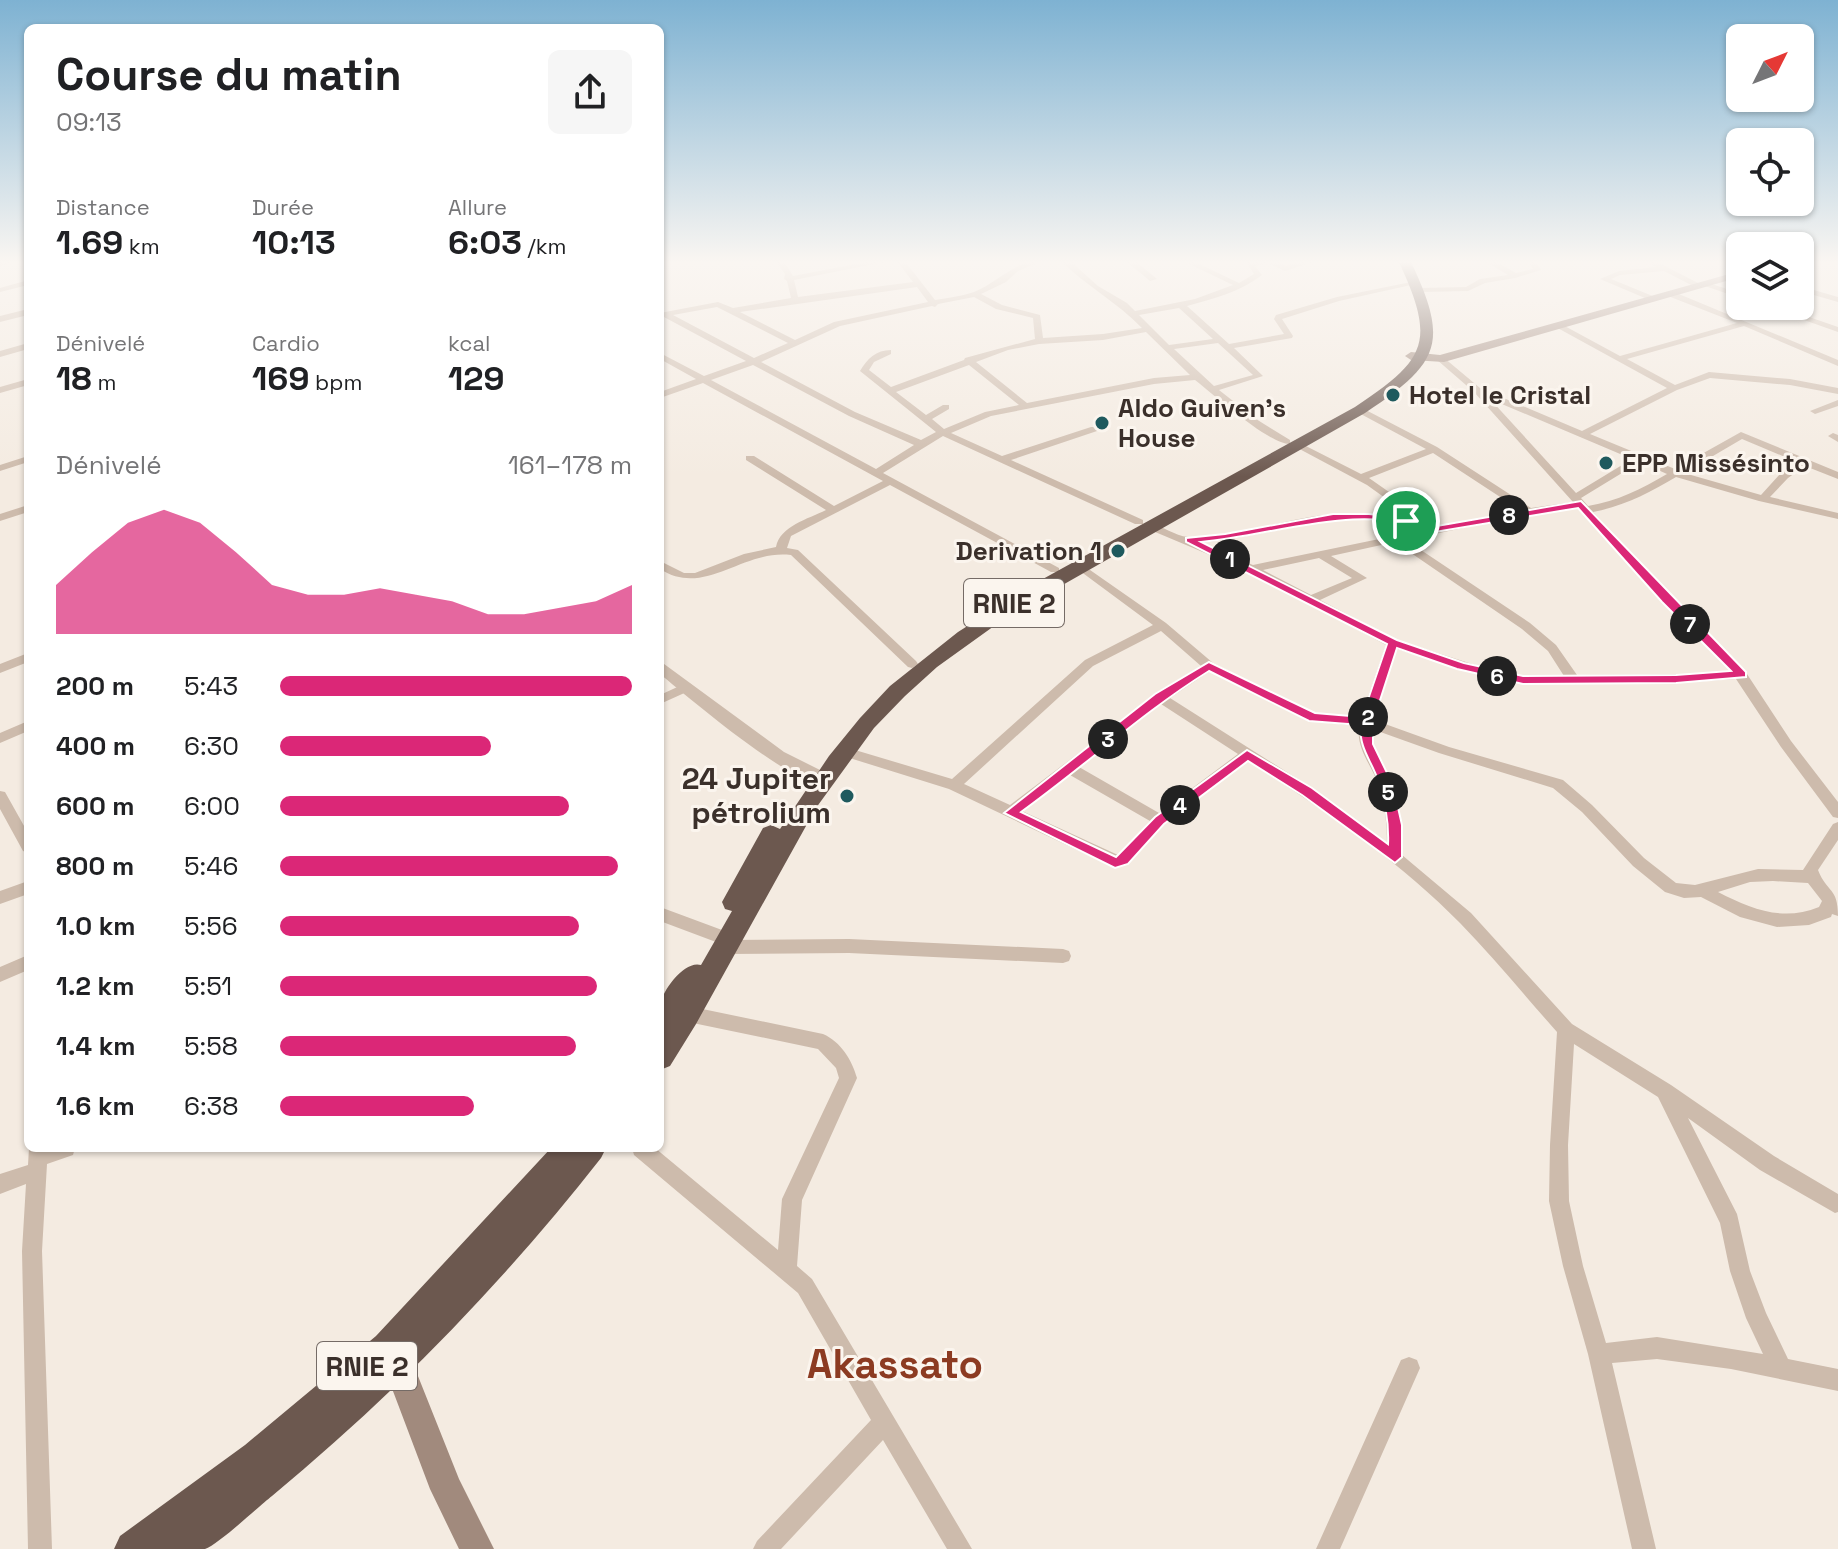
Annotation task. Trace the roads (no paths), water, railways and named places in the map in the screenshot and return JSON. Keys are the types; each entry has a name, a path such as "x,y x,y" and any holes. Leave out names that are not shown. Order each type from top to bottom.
{"highway":[{"path":"1424,358 1430,332"},
{"name":"RNIE 2","path":"664,1020 720,941 792,826 818,777 863,714 912,664 962,625 1055,570 1360,410 1412,374 1424,358"},
{"name":"RNIE 2","path":"1292,443 1424,358"},
{"name":"RNIE 2","path":"818,777 845,752 897,690 947,647 1145,524"},
{"name":"RNIE 2","path":"664,1051 688,1014 720,941"},
{"name":"RNIE 2","path":"133,1549 258,1458 388,1348 507,1221 567,1152"},
{"name":"RNIE 2","path":"175,1549 280,1468 397,1362 492,1266 588,1152"}],"main road":[{"path":"1424,358 1532,332"},
{"path":"397,1362 447,1489 477,1549"}],"street":[{"path":"697,332 852,414 921,444"},
{"path":"773,332 796,344"},
{"path":"664,393 822,332"},
{"path":"1038,332 1039,341"},
{"path":"892,390 968,360 1039,341 1130,332"},
{"path":"1151,332 1197,377 1253,421 1362,477 1431,526"},
{"path":"1211,332 1259,376 1213,389"},
{"path":"1166,348 1289,336 1287,332"},
{"path":"1570,332 1674,388"},
{"path":"1619,359 1712,332"},
{"path":"1767,332 1838,363"},
{"path":"0,354 24,347"},
{"path":"888,352 871,360 864,371 943,433 1252,569 1393,643 1493,675 1523,680 1691,678 1741,674"},
{"path":"1424,358 1477,390 1677,474 1763,499 1838,516"},
{"path":"968,360 1024,405"},
{"path":"664,361 702,379 1055,570"},
{"path":"1581,435 1674,388 1709,375 1790,382 1838,391"},
{"path":"875,474 921,444 972,419 1024,405 1154,381 1197,377"},
{"path":"0,390 24,385"},
{"path":"1477,390 1666,599 1741,674 1786,744 1838,813"},
{"path":"1815,411 1838,403"},
{"path":"924,420 946,407"},
{"path":"1360,410 1434,449 1529,511"},
{"path":"1004,459 1094,429"},
{"path":"1252,569 1397,539 1431,526 1581,504 1624,502 1741,435 1838,476"},
{"path":"1362,477 1434,449"},
{"path":"750,458 835,511"},
{"path":"1581,504 1638,459"},
{"path":"0,468 24,460"},
{"path":"1763,499 1784,476 1805,461"},
{"path":"781,549 787,534 888,482"},
{"path":"0,518 24,509"},
{"path":"1189,540 1225,537 1333,517 1369,517 1431,526"},
{"path":"1397,539 1526,626 1552,648 1574,680"},
{"path":"664,566 678,574 692,576 749,555 781,549 794,552 912,664"},
{"path":"1310,600 1361,578 1321,555"},
{"path":"1080,566 1162,626 1209,666 1313,718 1366,722 1444,750 1558,784 1573,792 1630,853 1679,892 1751,876 1812,877"},
{"path":"954,785 1089,663 1162,626"},
{"path":"1393,643 1366,722 1366,744 1384,779 1391,803 1395,857"},
{"path":"0,669 24,659"},
{"path":"1010,813 1071,769 1159,697 1209,666"},
{"path":"664,669 778,757 818,777"},
{"path":"664,698 686,687"},
{"path":"1159,697 1307,792 1395,857 1465,918 1566,1030 1665,1091 1756,1156 1835,1203"},
{"path":"0,738 24,728"},
{"path":"845,752 954,785 1115,862 1123,860 1160,820 1247,754"},
{"path":"1071,769 1160,820"},
{"path":"0,796 24,840"},
{"path":"1701,889 1729,907 1772,921 1808,921 1834,905 1812,877 1811,864 1838,828"},
{"path":"0,898 24,889"},
{"path":"664,916 720,941 1063,956"},
{"path":"0,975 24,964"},
{"path":"688,1014 823,1042 844,1064 848,1078 792,1199 787,1268"},
{"path":"1566,1030 1559,1201 1573,1266 1599,1354 1644,1549"},
{"path":"1665,1091 1730,1221 1740,1271 1757,1318 1781,1367"},
{"path":"646,1152 787,1268 818,1305 960,1549"},
{"path":"0,1184 38,1159"},
{"path":"38,1159 32,1251 40,1549"},
{"path":"1599,1354 1657,1348 1781,1367 1838,1380"},
{"path":"1328,1549 1409,1368"},
{"path":"765,1549 885,1422"}],"place":[{"name":"Hotel le Cristal","path":"1393,395"},
{"name":"Aldo Guiven's House","path":"1102,423"},
{"name":"EPP Missésinto","path":"1606,463"},
{"name":"Derivation 1","path":"1118,551"},
{"name":"24 Jupiter pétrolium","path":"847,796"}],"district":[{"name":"Akassato","path":"895,1364"}]}
